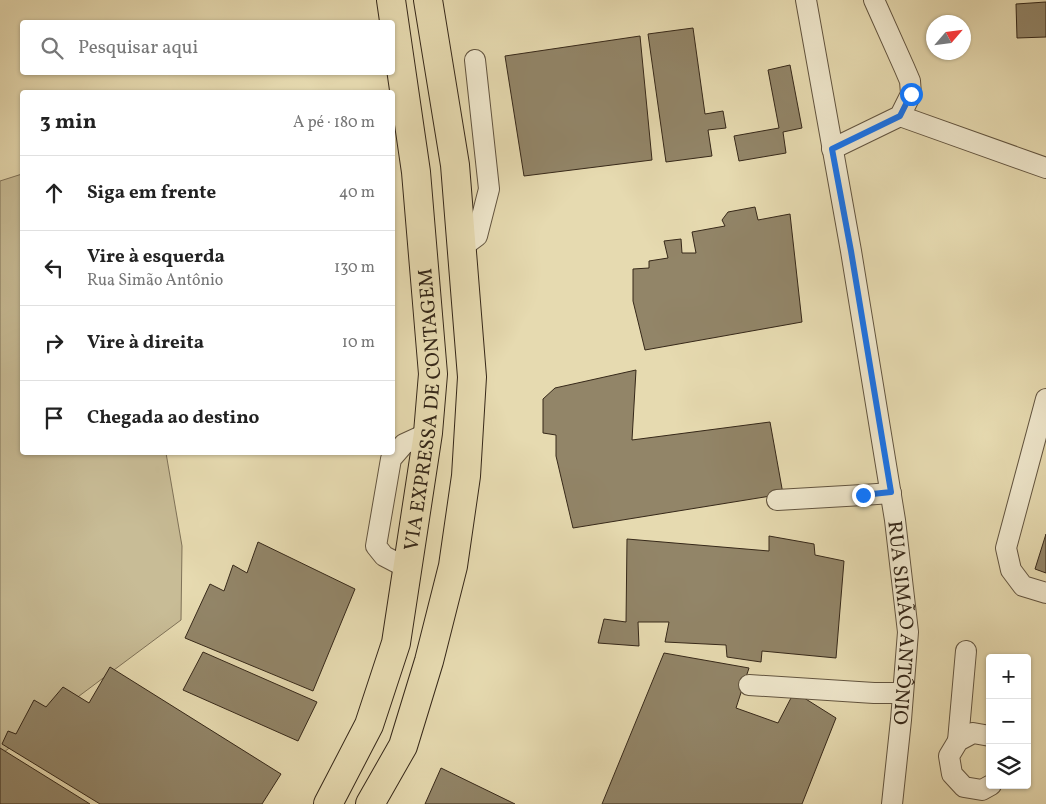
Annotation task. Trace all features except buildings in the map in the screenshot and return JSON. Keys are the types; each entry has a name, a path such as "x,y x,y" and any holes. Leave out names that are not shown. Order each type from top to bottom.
{"highway":[{"name":"VIA EXPRESSA DE CONTAGEM","path":"391,0 394,20"},
{"name":"VIA EXPRESSA DE CONTAGEM","path":"370,804 403,746 429,661 453,566 466,476 472,377 455,166 428,0"},
{"name":"VIA EXPRESSA DE CONTAGEM","path":"328,804 369,725 396,643 428,434 433,374 417,182 395,28"}],"street":[{"name":"RUA SIMÃO ANTÔNIO","path":"806,0 851,251 891,492 908,632 892,804"},
{"path":"832,149 900,116 911,94 910,81 874,0"},
{"path":"461,248 476,236 490,189 475,60"},
{"path":"900,116 1046,168"},
{"path":"1046,399 1006,548 1010,570 1023,586 1046,593"},
{"path":"776,500 891,492"},
{"path":"966,651 958,741 949,756 950,765 960,795 986,788"},
{"path":"749,685 874,693 903,693"},
{"path":"958,741 973,733 986,735"}],"shaded area":[{"path":"20,175 20,455 166,455 182,546 181,620 0,755 0,181"}],"route":[{"path":"863,495 891,492 832,149 900,116 911,94"}]}
